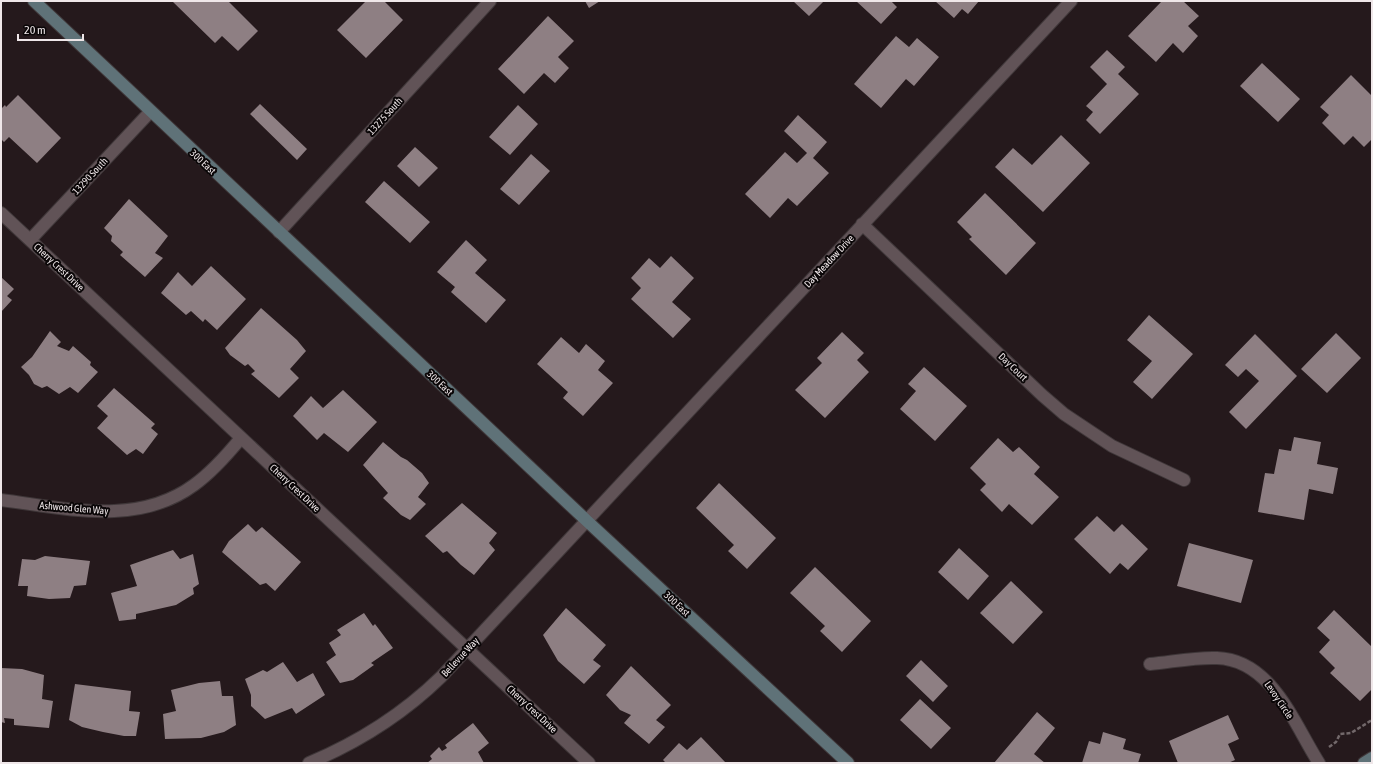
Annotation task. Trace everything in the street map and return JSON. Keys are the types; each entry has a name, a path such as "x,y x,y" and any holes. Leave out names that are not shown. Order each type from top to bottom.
{"main road":[{"name":"300 East","path":"34,1 150,112 848,763"},
{"path":"1364,763 1372,758"}],"street":[{"name":"13275 South","path":"279,232 490,1"},
{"name":"Day Meadow Drive","path":"587,521 1071,1"},
{"name":"13290 South","path":"30,240 150,112"},
{"name":"Cherry Crest Drive","path":"1,213 589,763"},
{"name":"Day Court","path":"862,224 1042,395 1064,414 1112,446 1184,480"},
{"name":"Ashwood Glen Way","path":"1,500 92,512 110,512 146,507 168,500 194,486 220,462 241,438"},
{"name":"Bellevue Way","path":"309,763 348,745 398,714 421,697 587,521"},
{"name":"Levoy Circle","path":"1150,664 1218,658 1234,660 1247,666 1270,685 1319,763"}],"path":[{"path":"1336,742 1340,734 1350,733 1362,728 1372,720"}],"building":[{"path":"172,1 228,1 258,31 238,51 222,36 215,43"},
{"path":"366,1 384,1 403,20 366,58 337,30"},
{"path":"585,1 600,1 589,8"},
{"path":"793,1 824,1 809,16"},
{"path":"856,1 891,1 897,7 881,24"},
{"path":"935,1 979,1 968,14 962,9 954,18"},
{"path":"1162,1 1183,1 1199,16 1188,26 1198,36 1183,53 1173,43 1156,62 1128,36"},
{"path":"548,16 574,41 558,57 569,68 555,83 544,73 524,94 498,69"},
{"path":"896,36 909,47 917,38 939,57 914,86 906,79 881,108 854,84"},
{"path":"1107,50 1125,67 1118,74 1139,94 1100,134 1086,120 1093,112 1086,106 1107,84 1090,67"},
{"path":"1262,63 1300,99 1278,122 1240,86"},
{"path":"1351,75 1372,96 1372,139 1364,147 1353,136 1344,145 1322,123 1329,115 1320,107"},
{"path":"18,95 61,138 37,163 9,137 4,142 1,139 1,109 5,105 6,107"},
{"path":"260,104 307,149 297,160 250,114"},
{"path":"518,105 538,124 510,155 489,137"},
{"path":"798,115 827,142 813,158 829,173 797,206 788,198 770,218 745,194 785,152 797,163 807,153 784,131"},
{"path":"1061,135 1090,163 1043,212 995,167 1013,148 1032,165"},
{"path":"415,147 438,168 419,187 397,166"},
{"path":"531,154 550,171 519,205 500,189"},
{"path":"384,181 430,222 410,243 365,202"},
{"path":"985,193 1036,243 1006,275 969,239 972,237 957,222"},
{"path":"129,199 168,236 155,253 163,258 145,277 120,255 123,252 111,241 112,236 104,228"},
{"path":"466,240 487,260 475,273 506,300 486,323 451,292 455,287 437,272"},
{"path":"671,256 694,278 672,302 691,319 673,338 631,299 641,288 631,278 649,258 660,268"},
{"path":"211,266 246,299 217,330 205,319 203,322 191,311 186,315 161,293 178,272 192,286"},
{"path":"1,277 14,289 7,296 12,300 1,312"},
{"path":"261,308 297,340 306,351 290,369 299,378 279,398 251,374 255,371 248,364 245,366 230,355 225,348"},
{"path":"1149,315 1193,354 1152,399 1133,382 1152,361 1127,340"},
{"path":"50,331 61,342 57,346 69,351 73,346 91,362 90,365 98,372 78,393 70,387 59,394 47,386 42,388 34,384 29,375 21,367 32,357"},
{"path":"842,332 864,353 857,360 869,372 825,418 795,390 822,363 817,358"},
{"path":"1336,333 1361,358 1327,393 1301,369"},
{"path":"1255,334 1297,376 1246,429 1229,412 1259,381 1246,369 1238,377 1225,365"},
{"path":"561,337 579,353 586,344 605,361 598,370 613,383 583,416 563,398 568,392 537,364"},
{"path":"924,367 967,406 935,441 900,409 916,391 908,384"},
{"path":"114,388 155,424 151,428 158,434 143,454 136,449 127,455 97,428 108,416 97,406"},
{"path":"343,390 377,422 348,452 324,433 317,440 293,416 311,396 323,408"},
{"path":"1294,437 1321,442 1317,464 1338,468 1333,494 1309,489 1304,520 1258,512 1265,473 1274,474 1279,449 1291,451"},
{"path":"998,438 1013,452 1019,447 1040,467 1034,474 1059,497 1032,525 1009,504 1002,512 980,490 986,484 970,468"},
{"path":"383,442 422,473 429,483 418,497 426,504 410,520 401,515 383,498 388,493 363,465"},
{"path":"719,483 776,538 747,569 728,551 734,545 696,508"},
{"path":"462,503 497,533 489,543 495,550 474,575 447,551 443,553 425,536"},
{"path":"1097,516 1114,532 1122,524 1148,549 1128,570 1120,563 1110,574 1074,539"},
{"path":"248,524 256,532 262,527 301,562 275,591 266,583 260,585 222,552 229,541"},
{"path":"1189,543 1253,560 1241,603 1177,586"},
{"path":"959,548 989,576 968,600 938,572"},
{"path":"173,550 180,559 193,554 199,584 193,588 194,594 176,605 136,614 136,619 119,621 111,593 137,586 130,565"},
{"path":"45,556 90,561 86,585 74,586 70,598 49,599 27,596 28,586 18,586 22,559 35,560"},
{"path":"815,567 871,621 842,652 820,631 825,626 790,593"},
{"path":"1011,581 1043,612 1013,644 980,613"},
{"path":"566,608 606,645 593,660 601,666 584,684 558,661 543,635"},
{"path":"1334,610 1372,647 1372,689 1360,701 1330,673 1335,668 1319,652 1330,640 1317,628"},
{"path":"364,613 373,626 375,624 393,648 371,663 374,665 353,680 340,683 326,662 336,655 329,643 341,635 337,630"},
{"path":"921,660 948,686 933,702 906,676"},
{"path":"283,662 297,682 313,673 325,695 296,714 292,708 265,719 251,706 251,695 245,679 263,670 267,672"},
{"path":"631,666 671,705 656,720 665,727 649,744 624,723 631,715 620,710 606,695"},
{"path":"1,668 22,669 44,675 42,699 53,701 49,728 14,725 14,719 4,718 5,723 1,722"},
{"path":"220,681 222,696 233,696 236,725 224,732 201,738 165,739 163,714 176,711 171,690 199,683"},
{"path":"75,684 131,691 129,711 140,712 136,736 124,736 82,727 69,720"},
{"path":"920,699 951,728 931,749 900,720"},
{"path":"1037,712 1055,728 1034,754 1045,763 994,763"},
{"path":"1228,715 1239,739 1228,744 1235,760 1228,763 1178,763 1169,741"},
{"path":"473,723 489,743 478,752 484,763 427,763 432,759 430,756 439,747 442,751 447,748 445,745"},
{"path":"1103,732 1126,739 1123,749 1141,754 1138,763 1082,763 1089,741 1100,744"},
{"path":"701,737 726,763 666,763 663,760 679,743 687,750"}]}
